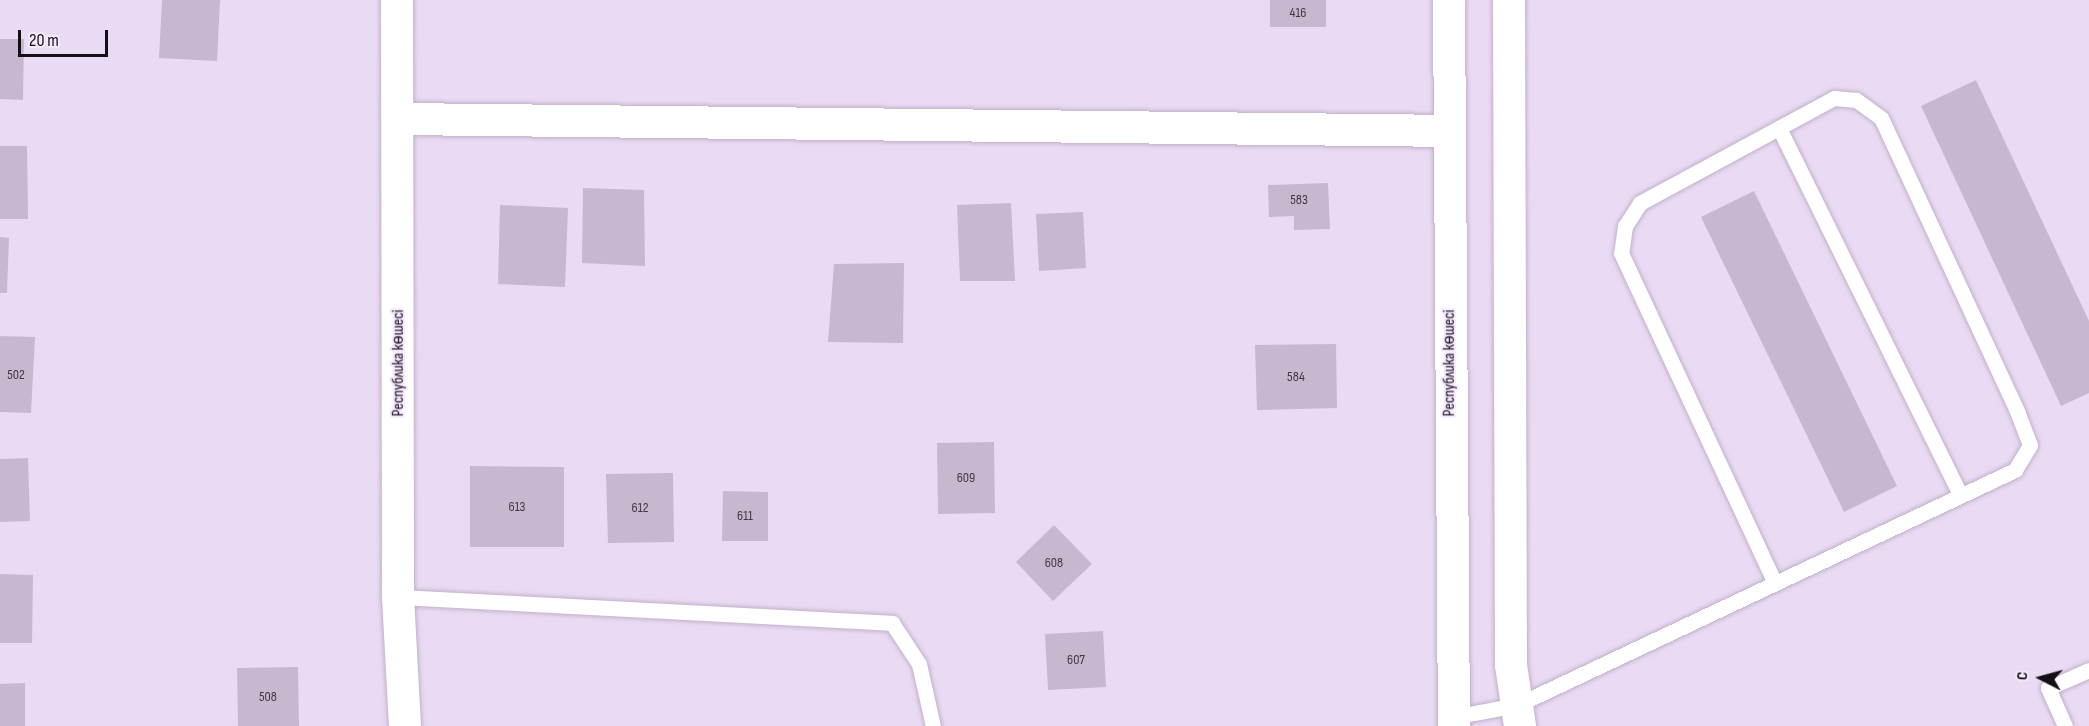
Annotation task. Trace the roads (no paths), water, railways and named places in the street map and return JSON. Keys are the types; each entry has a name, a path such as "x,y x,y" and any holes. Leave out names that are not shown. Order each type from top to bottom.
{"street":[{"name":"Республика көшесі","path":"397,0 399,119 398,597 405,726"},
{"name":"Республика көшесі","path":"1449,0 1453,722"},
{"path":"1509,0 1510,665 1518,716"},
{"path":"399,119 1449,130"}],"lane":[{"path":"1453,722 1518,716 1775,583 2015,470 2030,445 1881,118 1856,100 1834,98 1640,203 1625,225 1622,253 1775,583"},
{"path":"1779,128 1960,495"},
{"path":"398,597 892,623 920,664 933,726"},
{"path":"2065,726 2048,688 2089,670"}]}
